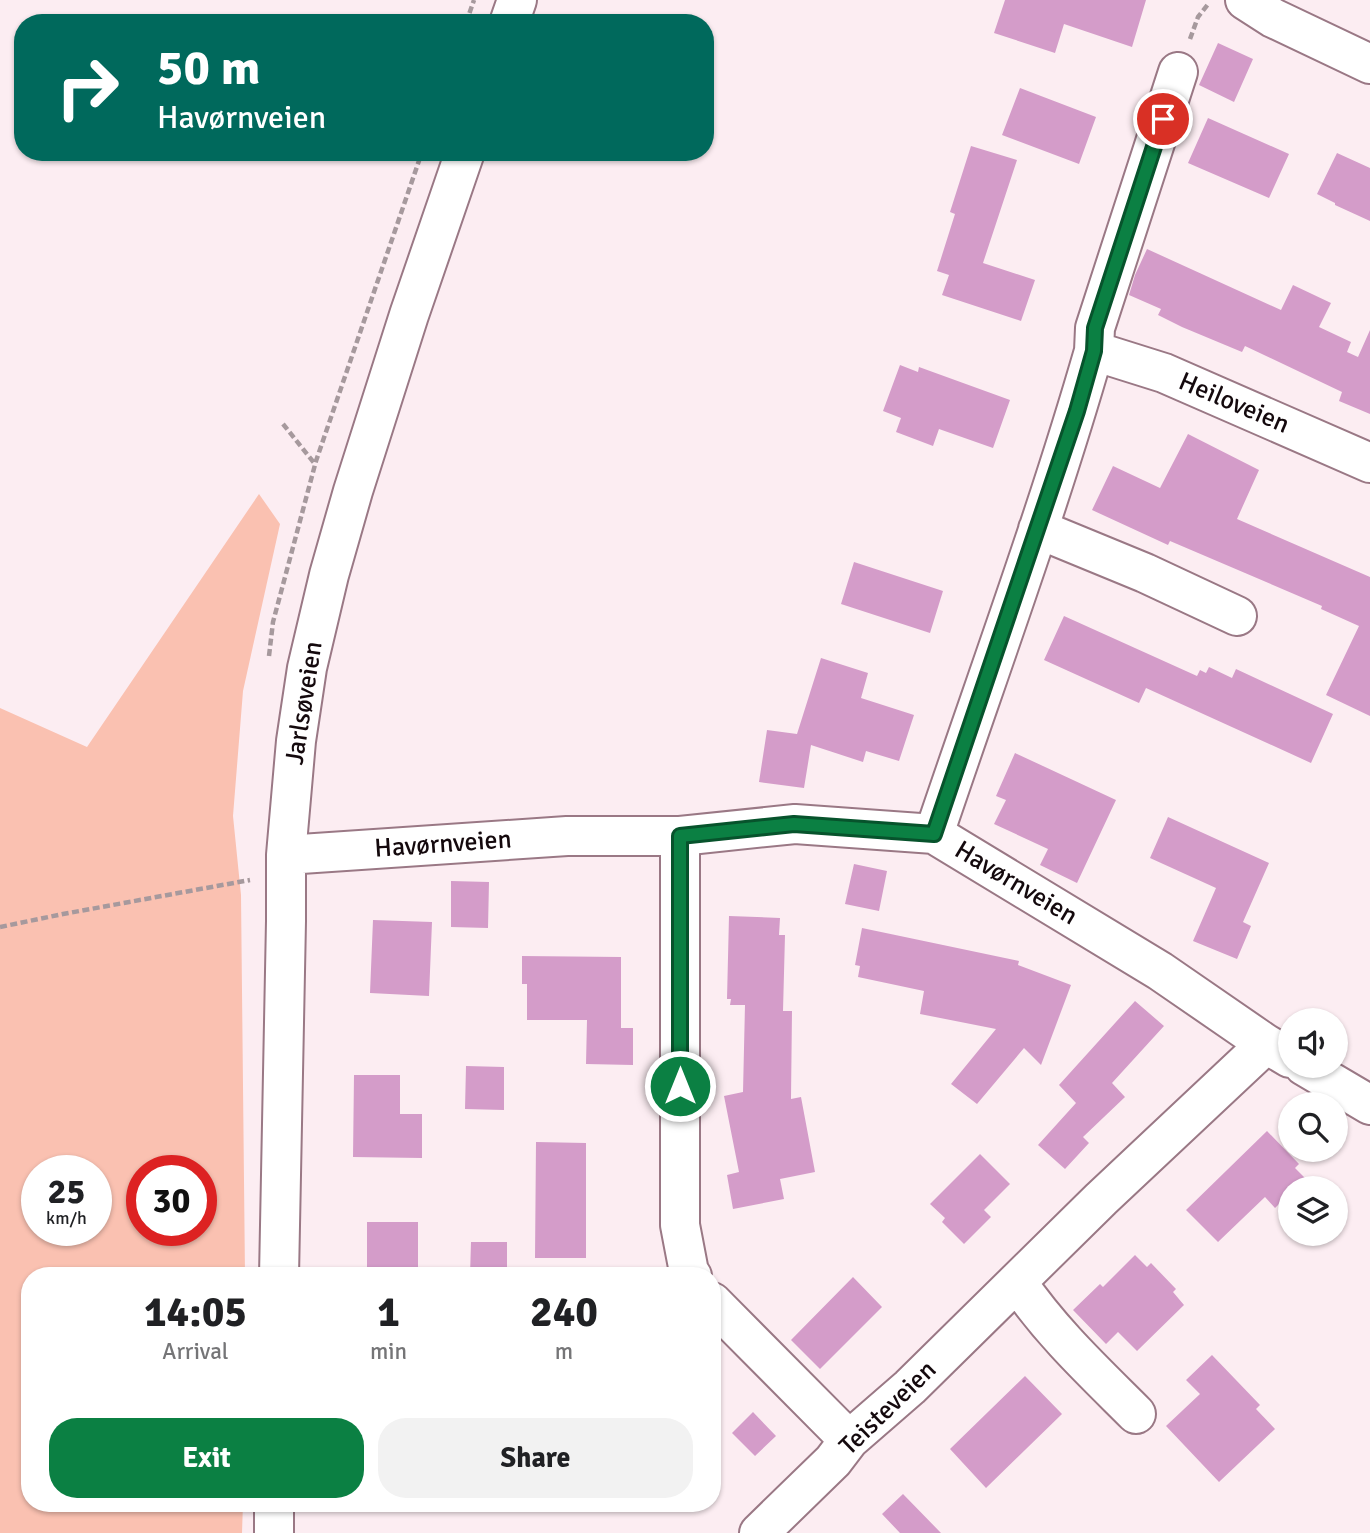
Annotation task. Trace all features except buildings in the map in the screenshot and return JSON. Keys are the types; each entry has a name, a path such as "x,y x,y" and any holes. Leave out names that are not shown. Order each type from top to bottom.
{"street":[{"path":"1245,0 1273,18 1370,64"},
{"path":"934,834 1077,411 1094,351 1095,328 1178,72"},
{"name":"Jarlsøveien","path":"279,1267 286,855 296,741 305,680 329,575 410,315 462,161"},
{"name":"Heiloveien","path":"1094,351 1164,373 1370,463"},
{"path":"1038,529 1145,573 1237,616"},
{"name":"Havørnveien","path":"286,855 568,836 680,836 794,824 934,834 1160,971 1278,1051"},
{"path":"680,836 680,1225 688,1267"},
{"name":"Teisteveien","path":"760,1533 833,1461 849,1440 910,1387 1101,1199 1278,1051"},
{"path":"1324,1078 1370,1105"},
{"path":"1017,1282 1038,1313 1070,1350 1136,1414"},
{"path":"721,1312 849,1440"},
{"path":"274,1512 274,1533"}],"path":[{"path":"283,424 315,464"},
{"path":"0,927 251,880"}],"shaded area":[{"path":"259,494 280,524 243,691 233,816 241,895 245,1267 21,1267 21,1512 243,1512 242,1533 0,1533 0,708 87,747"}],"route":[{"path":"680,1086 680,836 794,824 934,834 1077,411 1094,351 1095,328 1163,119"}]}
